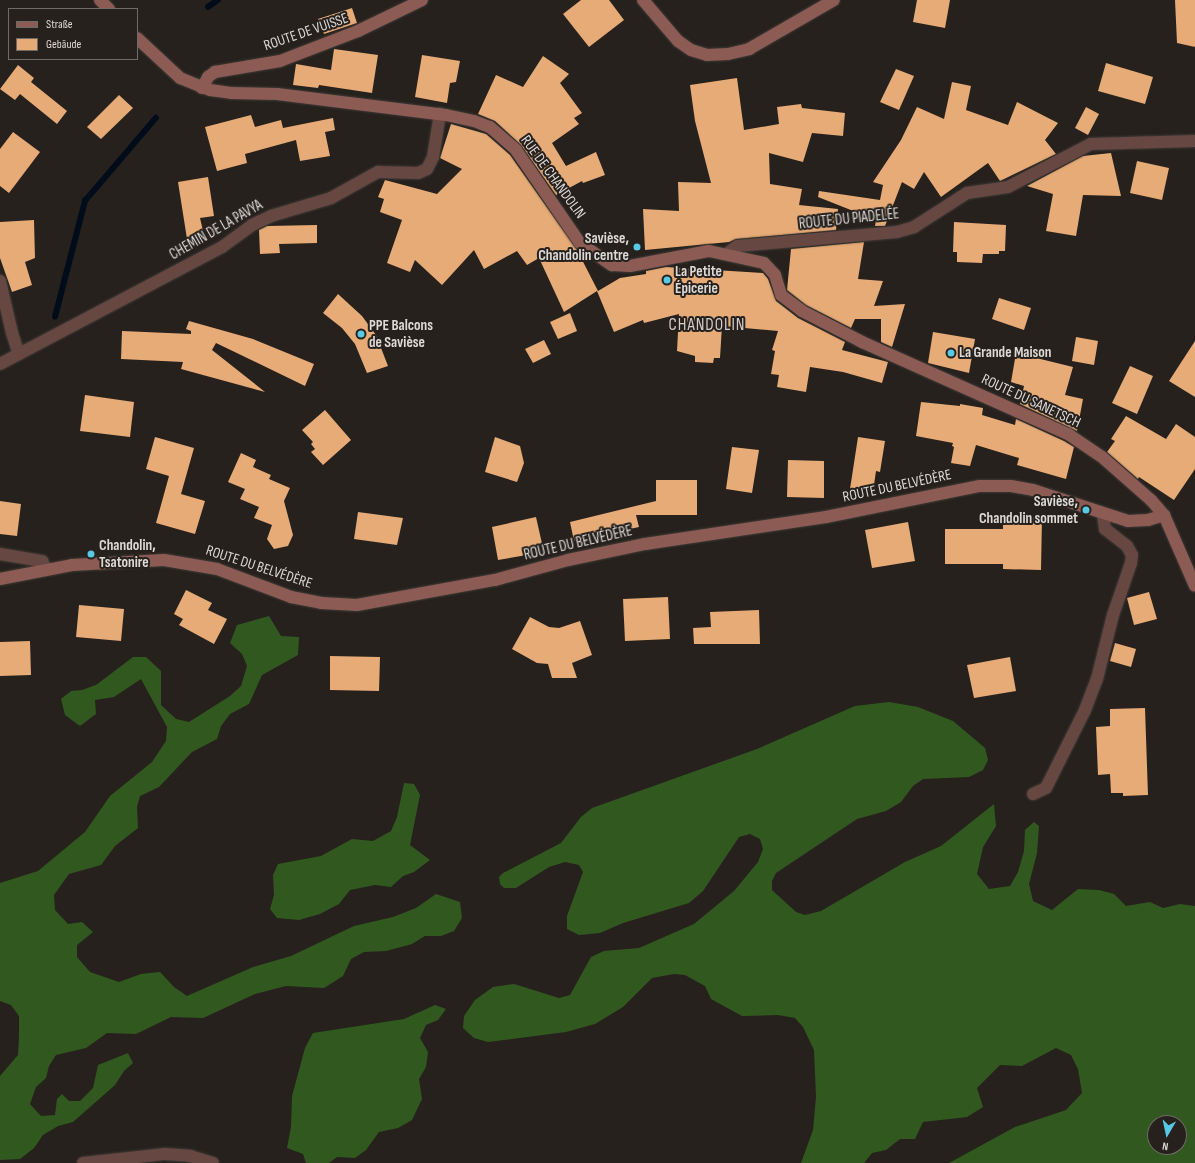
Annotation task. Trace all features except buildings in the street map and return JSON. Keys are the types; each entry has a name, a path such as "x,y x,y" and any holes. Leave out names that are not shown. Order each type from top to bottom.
{"street":[{"path":"100,0 108,8"},
{"name":"ROUTE DE VUISSE","path":"202,88 208,77 215,72 280,61 358,31 422,0"},
{"path":"643,0 678,40 691,50 707,55 728,54 748,49 834,0"},
{"name":"RUE DE CHANDOLIN","path":"138,39 174,74 202,88 231,93 277,94 440,114 474,121 503,137 530,168 580,243 607,262 624,267 702,251 728,253"},
{"name":"CHEMIN DE LA PAVYA","path":"0,364 222,247 252,225 271,216 331,198 378,172 418,173 427,169 433,157 440,114"},
{"name":"ROUTE DU PIADELÉE","path":"728,253 737,246 897,232 914,226 968,193 1008,187 1091,144 1195,141"},
{"name":"ROUTE DU SANETSCH","path":"728,253 759,261 769,266 784,299 823,322 1068,434 1110,464 1151,500 1164,515 1195,586"},
{"path":"0,281 12,333 19,354"},
{"name":"ROUTE DU BELVÉDÈRE","path":"0,578 120,560 184,561 217,569 291,597 321,603 357,605 495,580 568,560 645,544 826,517 980,486 1011,486 1034,490 1128,521 1148,520 1164,515"},
{"path":"1033,794 1046,788 1085,710 1097,679 1113,615 1131,563 1132,555 1127,546 1105,530 1103,514"},
{"path":"0,554 42,561 46,570"},
{"path":"83,1163 164,1154 190,1156 213,1163"}],"green space":[{"path":"269,616 281,636 299,637 298,655 262,675 249,704 230,714 221,726 217,739 192,752 159,787 140,796 137,807 138,828 115,846 101,865 69,874 54,895 55,910 68,924 82,922 93,932 77,945 77,957 90,972 119,982 141,974 160,972 174,987 187,996 253,967 291,956 354,926 393,917 416,908 436,894 460,902 462,918 454,931 441,936 425,936 412,944 386,951 364,952 351,959 343,976 324,988 286,986 255,994 203,1018 171,1017 136,1034 107,1033 86,1048 56,1055 49,1066 46,1078 36,1087 30,1104 41,1116 55,1115 57,1099 62,1094 69,1101 80,1101 93,1088 98,1065 128,1053 133,1063 124,1071 115,1085 73,1122 58,1126 43,1135 34,1148 20,1159 0,1160 0,1076 18,1055 19,1016 11,1005 0,1001 0,883 38,871 85,832 110,796 152,762 166,741 167,727 141,679 114,697 95,700 96,714 80,726 65,715 61,699 71,691 82,690 96,685 133,657 146,657 161,671 161,705 176,719 189,722 230,696 241,686 247,666 242,654 230,643 237,625"},
{"path":"889,702 918,707 953,721 985,748 988,760 983,770 969,777 923,779 913,786 901,802 886,811 857,819 776,873 772,881 772,890 796,912 805,915 821,911 905,862 941,846 994,804 996,826 983,847 977,874 989,889 1010,886 1018,872 1024,851 1025,830 1034,822 1039,826 1037,853 1029,884 1033,901 1052,910 1078,889 1099,890 1114,894 1126,906 1150,902 1163,908 1180,904 1195,906 1195,1163 949,1163 1015,1127 1066,1110 1082,1093 1078,1069 1071,1055 1056,1048 1022,1066 1000,1065 977,1088 983,1107 967,1117 923,1122 915,1139 900,1139 886,1150 872,1153 864,1163 801,1163 813,1130 816,1097 814,1050 803,1027 795,1018 778,1015 742,1016 711,999 705,986 685,975 674,974 652,978 623,1007 595,1024 566,1032 488,1042 474,1038 463,1028 464,1016 475,1000 493,987 514,984 559,998 570,995 591,957 604,951 639,948 694,924 734,891 758,862 763,849 760,839 750,834 739,837 703,891 689,903 623,923 600,933 579,935 567,929 567,916 583,872 579,865 565,862 549,867 516,888 504,888 500,884 499,877 503,873 561,843 581,817 592,808 757,749 855,706"},
{"path":"404,783 414,784 420,795 410,845 430,860 414,872 403,876 391,887 375,885 350,890 339,904 320,914 299,920 277,918 270,909 274,895 273,875 278,864 321,856 352,839 373,841 391,831 397,817"},
{"path":"435,1005 446,1009 438,1020 426,1025 420,1038 428,1052 426,1067 419,1079 422,1099 412,1120 398,1128 379,1132 366,1150 355,1158 337,1157 329,1163 306,1163 303,1154 287,1148 291,1127 292,1096 305,1048 313,1033 404,1019"}],"waterway":[{"path":"208,7 218,0"},
{"path":"55,317 85,201 156,118"}],"place":[{"name":"Savièse, Chandolin centre","path":"637,247"},
{"name":"La Petite Épicerie","path":"667,280"},
{"name":"PPE Balcons de Savièse","path":"361,334"},
{"name":"La Grande Maison","path":"951,353"},
{"name":"Savièse, Chandolin sommet","path":"1086,510"},
{"name":"Chandolin, Tsatonire","path":"91,554"}],"district":[{"name":"CHANDOLIN","path":"707,326"}]}
